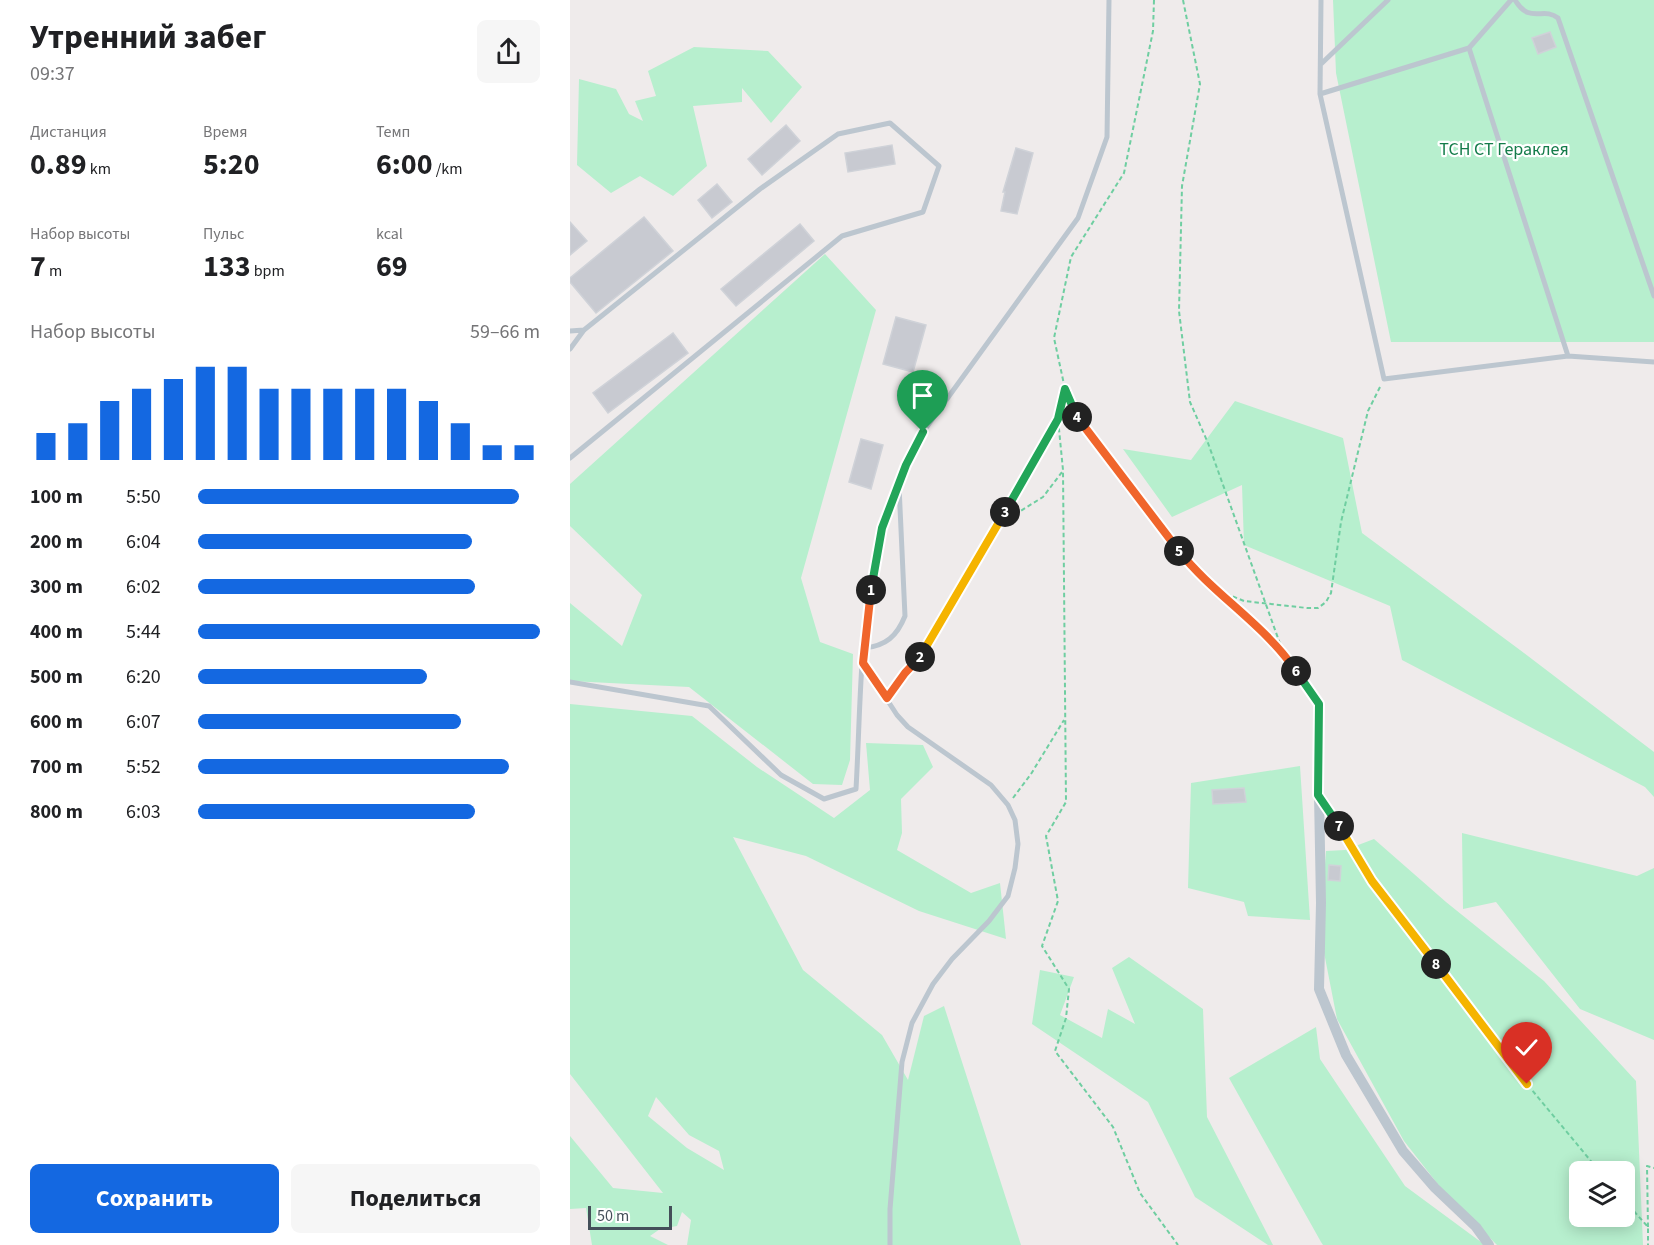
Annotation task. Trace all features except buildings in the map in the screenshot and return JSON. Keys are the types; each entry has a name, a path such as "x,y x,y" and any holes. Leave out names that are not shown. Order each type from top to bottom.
{"street":[{"path":"1318,795 1321,903 1319,988 1346,1055 1403,1151 1435,1188 1476,1227 1489,1245"}],"lane":[{"path":"570,682 709,706 781,775 824,799 856,789 867,611 882,528 899,483 923,432 1078,218 1107,137 1109,0"},
{"path":"1321,0 1320,94 1384,379 1568,357 1654,362"},
{"path":"1321,64 1388,0"},
{"path":"1320,94 1469,48 1513,0 1521,10 1533,16 1554,15 1558,18 1654,296"},
{"path":"1469,48 1568,357"},
{"path":"570,349 584,330 760,189 838,134 891,123 939,166 923,212 842,236 570,459"},
{"path":"570,331 584,330"},
{"path":"864,648 876,647 889,641 899,631 905,616 899,483"},
{"path":"863,663 908,727 991,785 1008,805 1015,819 1018,844 1008,896 933,984 912,1023 902,1062 890,1209 890,1245"}],"path":[{"path":"1155,0 1153,31 1124,173 1071,257 1054,338 1065,389 1079,421 1183,556 1212,588 1283,652 1319,704 1318,795 1372,881 1527,1084 1591,1161"},
{"path":"1183,0 1200,84 1182,186 1179,311 1190,402 1208,443 1283,652"},
{"path":"1212,588 1244,601 1307,608 1318,608 1326,602 1331,592 1341,522 1368,411 1384,379"},
{"path":"887,698 905,673 923,654 958,589 998,525 1058,419 1065,389"},
{"path":"1058,419 1063,470 1066,802 1046,836 1058,901 1042,946 1069,989 1066,1018 1055,1051 1113,1127 1140,1193 1178,1245"},
{"path":"998,525 1043,497 1063,470"},
{"path":"1008,805 1031,774 1065,718"},
{"path":"1648,1245 1647,1166 1654,1167"},
{"path":"1635,1212 1648,1227"}],"green space":[{"name":"ТСН СТ Гераклея","path":"1333,0 1654,0 1654,342 1391,342 1336,73"},
{"path":"694,47 768,51 802,87 771,123 742,88 742,102 693,106 707,166 673,196 640,176 611,193 577,165 579,79 616,89 629,114 643,121 635,101 656,96 648,71"},
{"path":"825,254 876,310 801,578 820,642 853,654 850,760 842,785 813,784 689,687 570,681 570,603 622,646 642,595 570,526 570,484"},
{"path":"1235,401 1343,438 1362,533 1654,752 1654,797 1645,787 1402,660 1390,606 1244,545 1242,485 1172,517 1123,449 1191,460"},
{"path":"570,704 692,716 757,767 834,818 870,790 866,743 923,745 933,767 901,799 902,833 897,850 971,893 1000,883 1006,939 919,911 806,856 733,837 803,970 882,1035 908,1080 924,1016 944,1006 1021,1245 687,1245 691,1220 682,1212 677,1226 660,1229 650,1236 668,1245 592,1245 586,1208 570,1209 570,1136 613,1188 663,1193 570,1074","holes":["656,1097 689,1135 719,1151 724,1170 687,1148 648,1116"]},
{"path":"1300,766 1310,920 1248,916 1244,902 1188,888 1191,783"},
{"path":"1462,833 1637,876 1654,868 1654,1040 1580,1009 1496,902 1463,909"},
{"path":"1374,839 1446,902 1544,981 1636,1081 1643,1245 1497,1245 1444,1192 1404,1141 1337,1019 1320,932 1326,851 1345,850"},
{"path":"1129,957 1203,1009 1207,1117 1273,1245 1268,1245 1195,1197 1148,1102 1032,1024 1040,970 1074,977 1060,1015 1102,1038 1108,1009 1135,1024 1112,968"},
{"path":"1316,1027 1320,1059 1405,1186 1485,1245 1323,1245 1229,1078"}],"route":[{"path":"923,432 906,465 882,528 867,611 863,663 887,698 905,673 923,654 939,628 958,589 984,544 998,525 1058,419 1065,389 1079,421 1189,564 1283,652 1319,704 1318,795 1372,881 1527,1084"}]}
